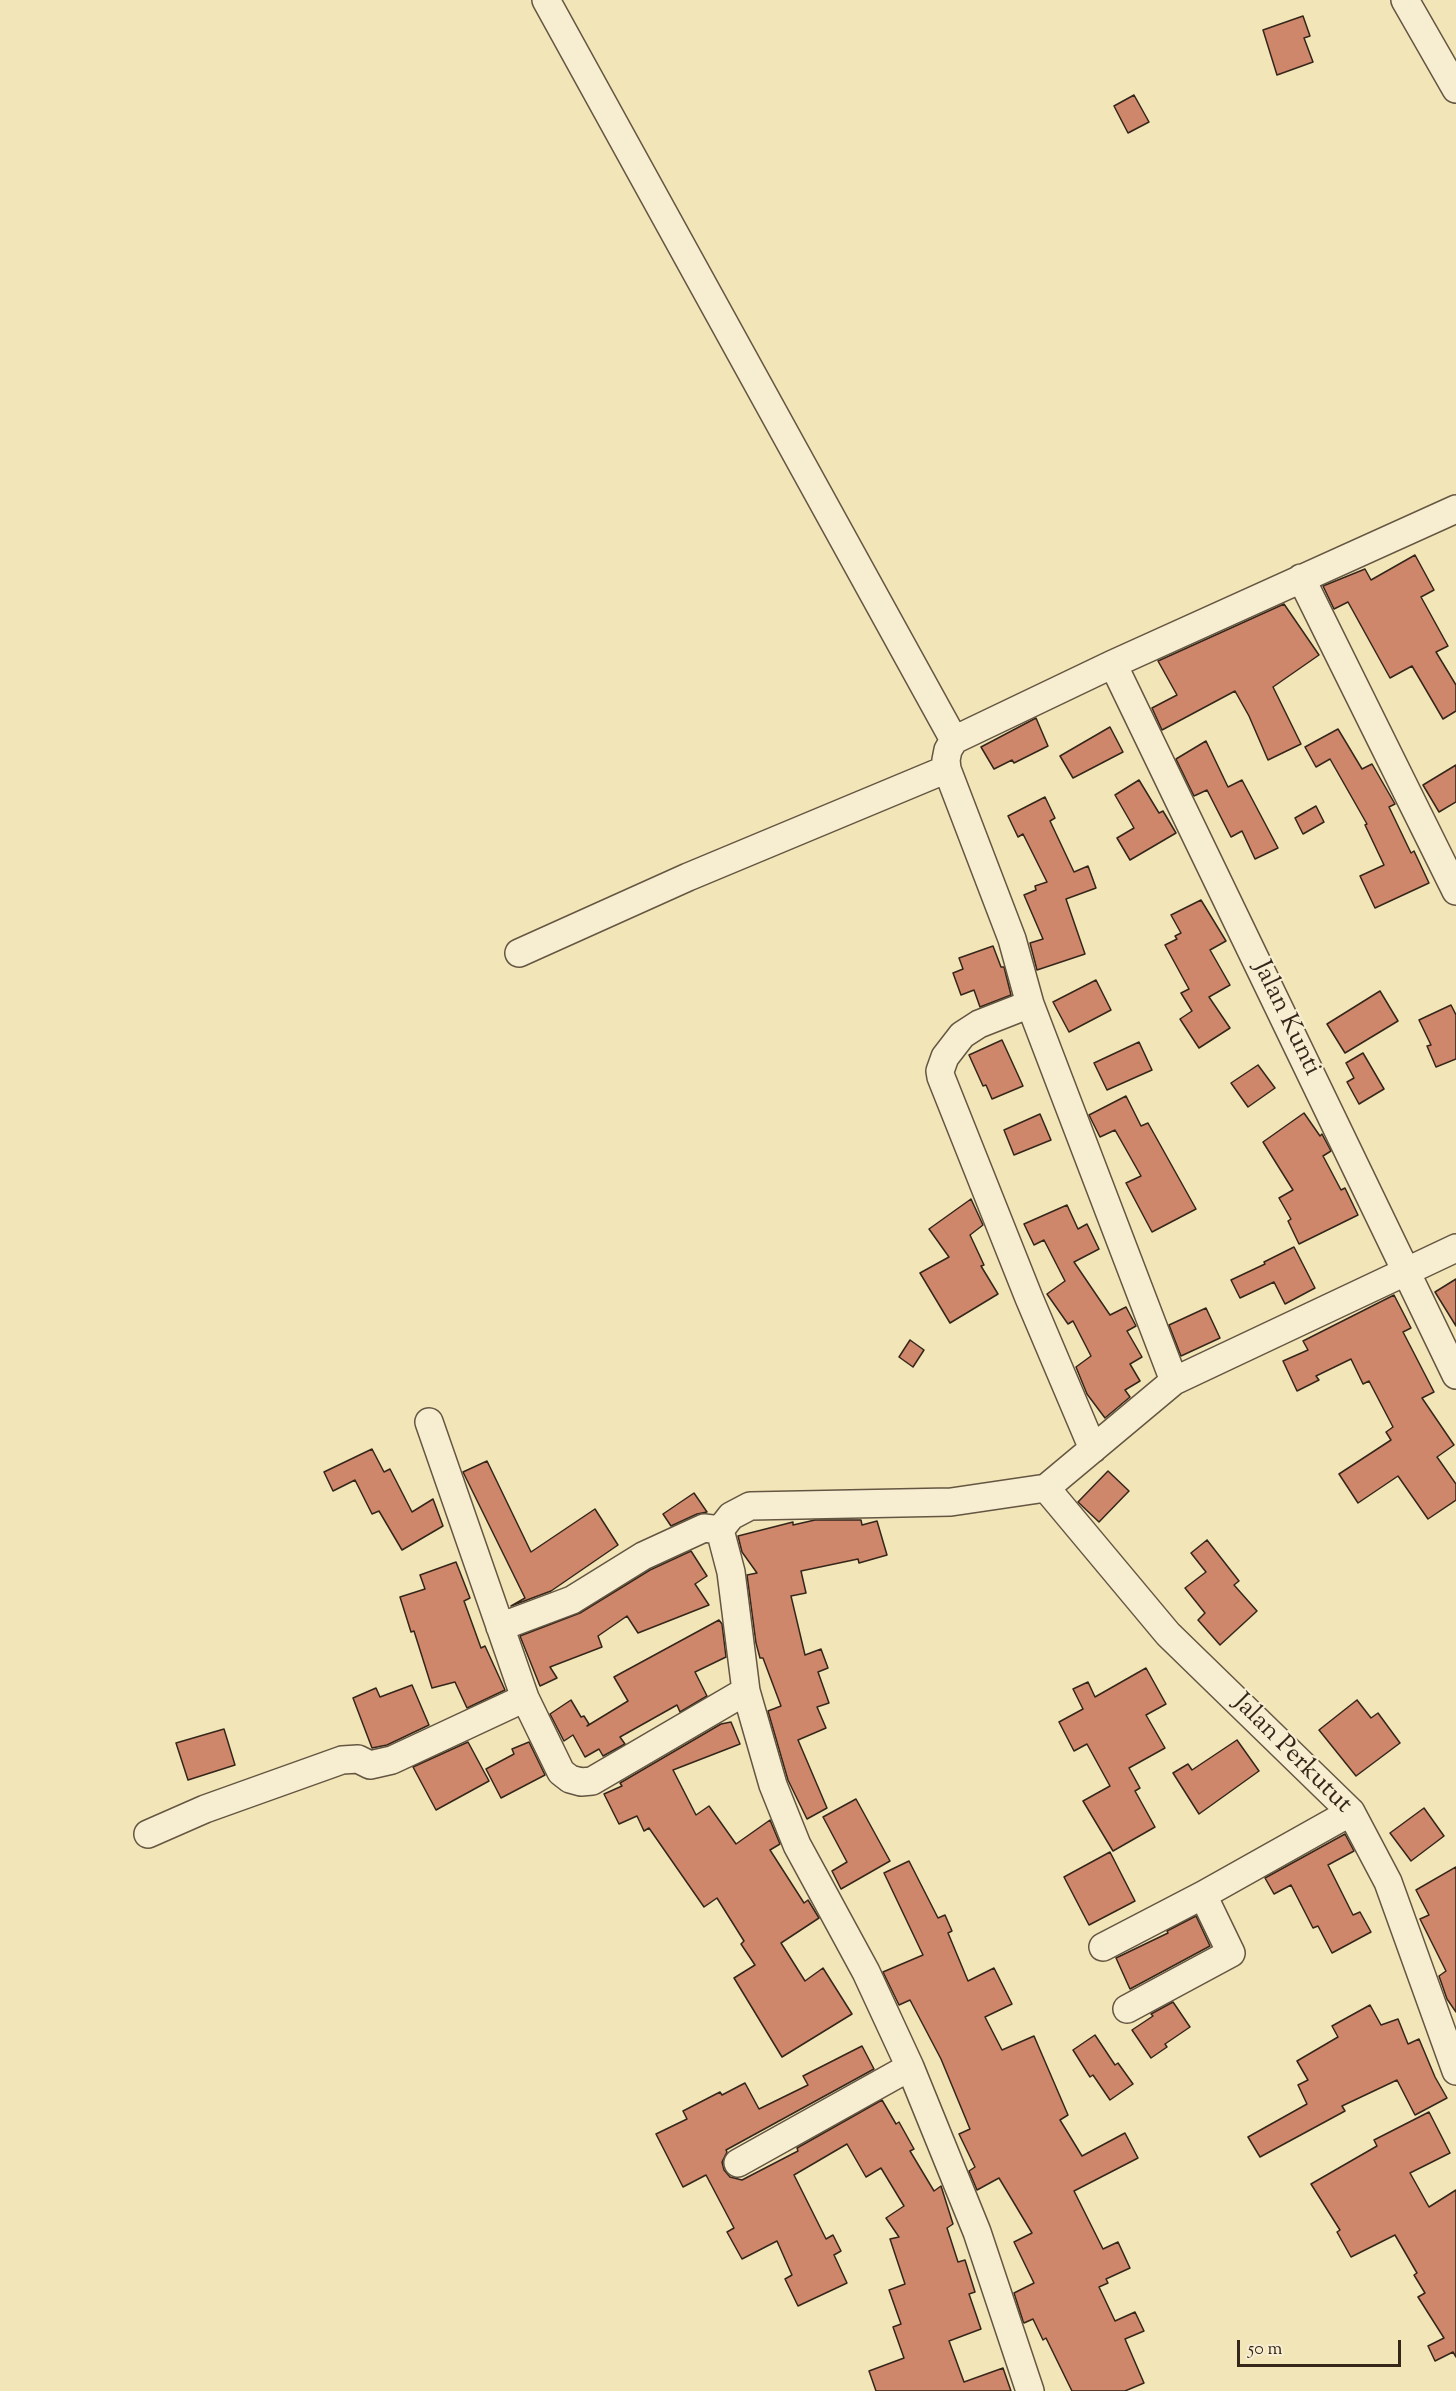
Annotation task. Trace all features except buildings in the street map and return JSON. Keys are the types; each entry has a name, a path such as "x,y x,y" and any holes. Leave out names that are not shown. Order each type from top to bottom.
{"street":[{"path":"546,0 954,740"},
{"path":"1405,0 1456,89"},
{"path":"1174,1381 1030,1004 1012,939 947,769 948,750 954,740 1113,664 1456,509"},
{"path":"1301,578 1456,891"},
{"name":"Jalan Kunti","path":"1113,664 1456,1375"},
{"path":"519,953 688,877 947,769"},
{"path":"1030,1004 979,1024 962,1035 945,1057 940,1071 1029,1298 1093,1449"},
{"path":"720,1530 738,1510 750,1506 951,1502 1046,1488 1174,1381 1456,1248"},
{"path":"429,1422 525,1698 561,1772 570,1779 581,1782 604,1775 746,1691"},
{"name":"Jalan Perkutut","path":"1046,1488 1168,1634 1351,1812 1388,1882 1456,2071"},
{"path":"500,1627 572,1600 644,1556 704,1527 720,1530"},
{"path":"720,1530 731,1572 746,1691 773,1785 797,1845 867,1972 909,2067 977,2232 1030,2391"},
{"path":"148,1834 205,1809 342,1760 358,1759 370,1765 392,1761 525,1698"},
{"path":"1103,1947 1203,1895 1351,1812"},
{"path":"1127,2009 1231,1953 1203,1895"},
{"path":"738,2163 909,2067"}]}
